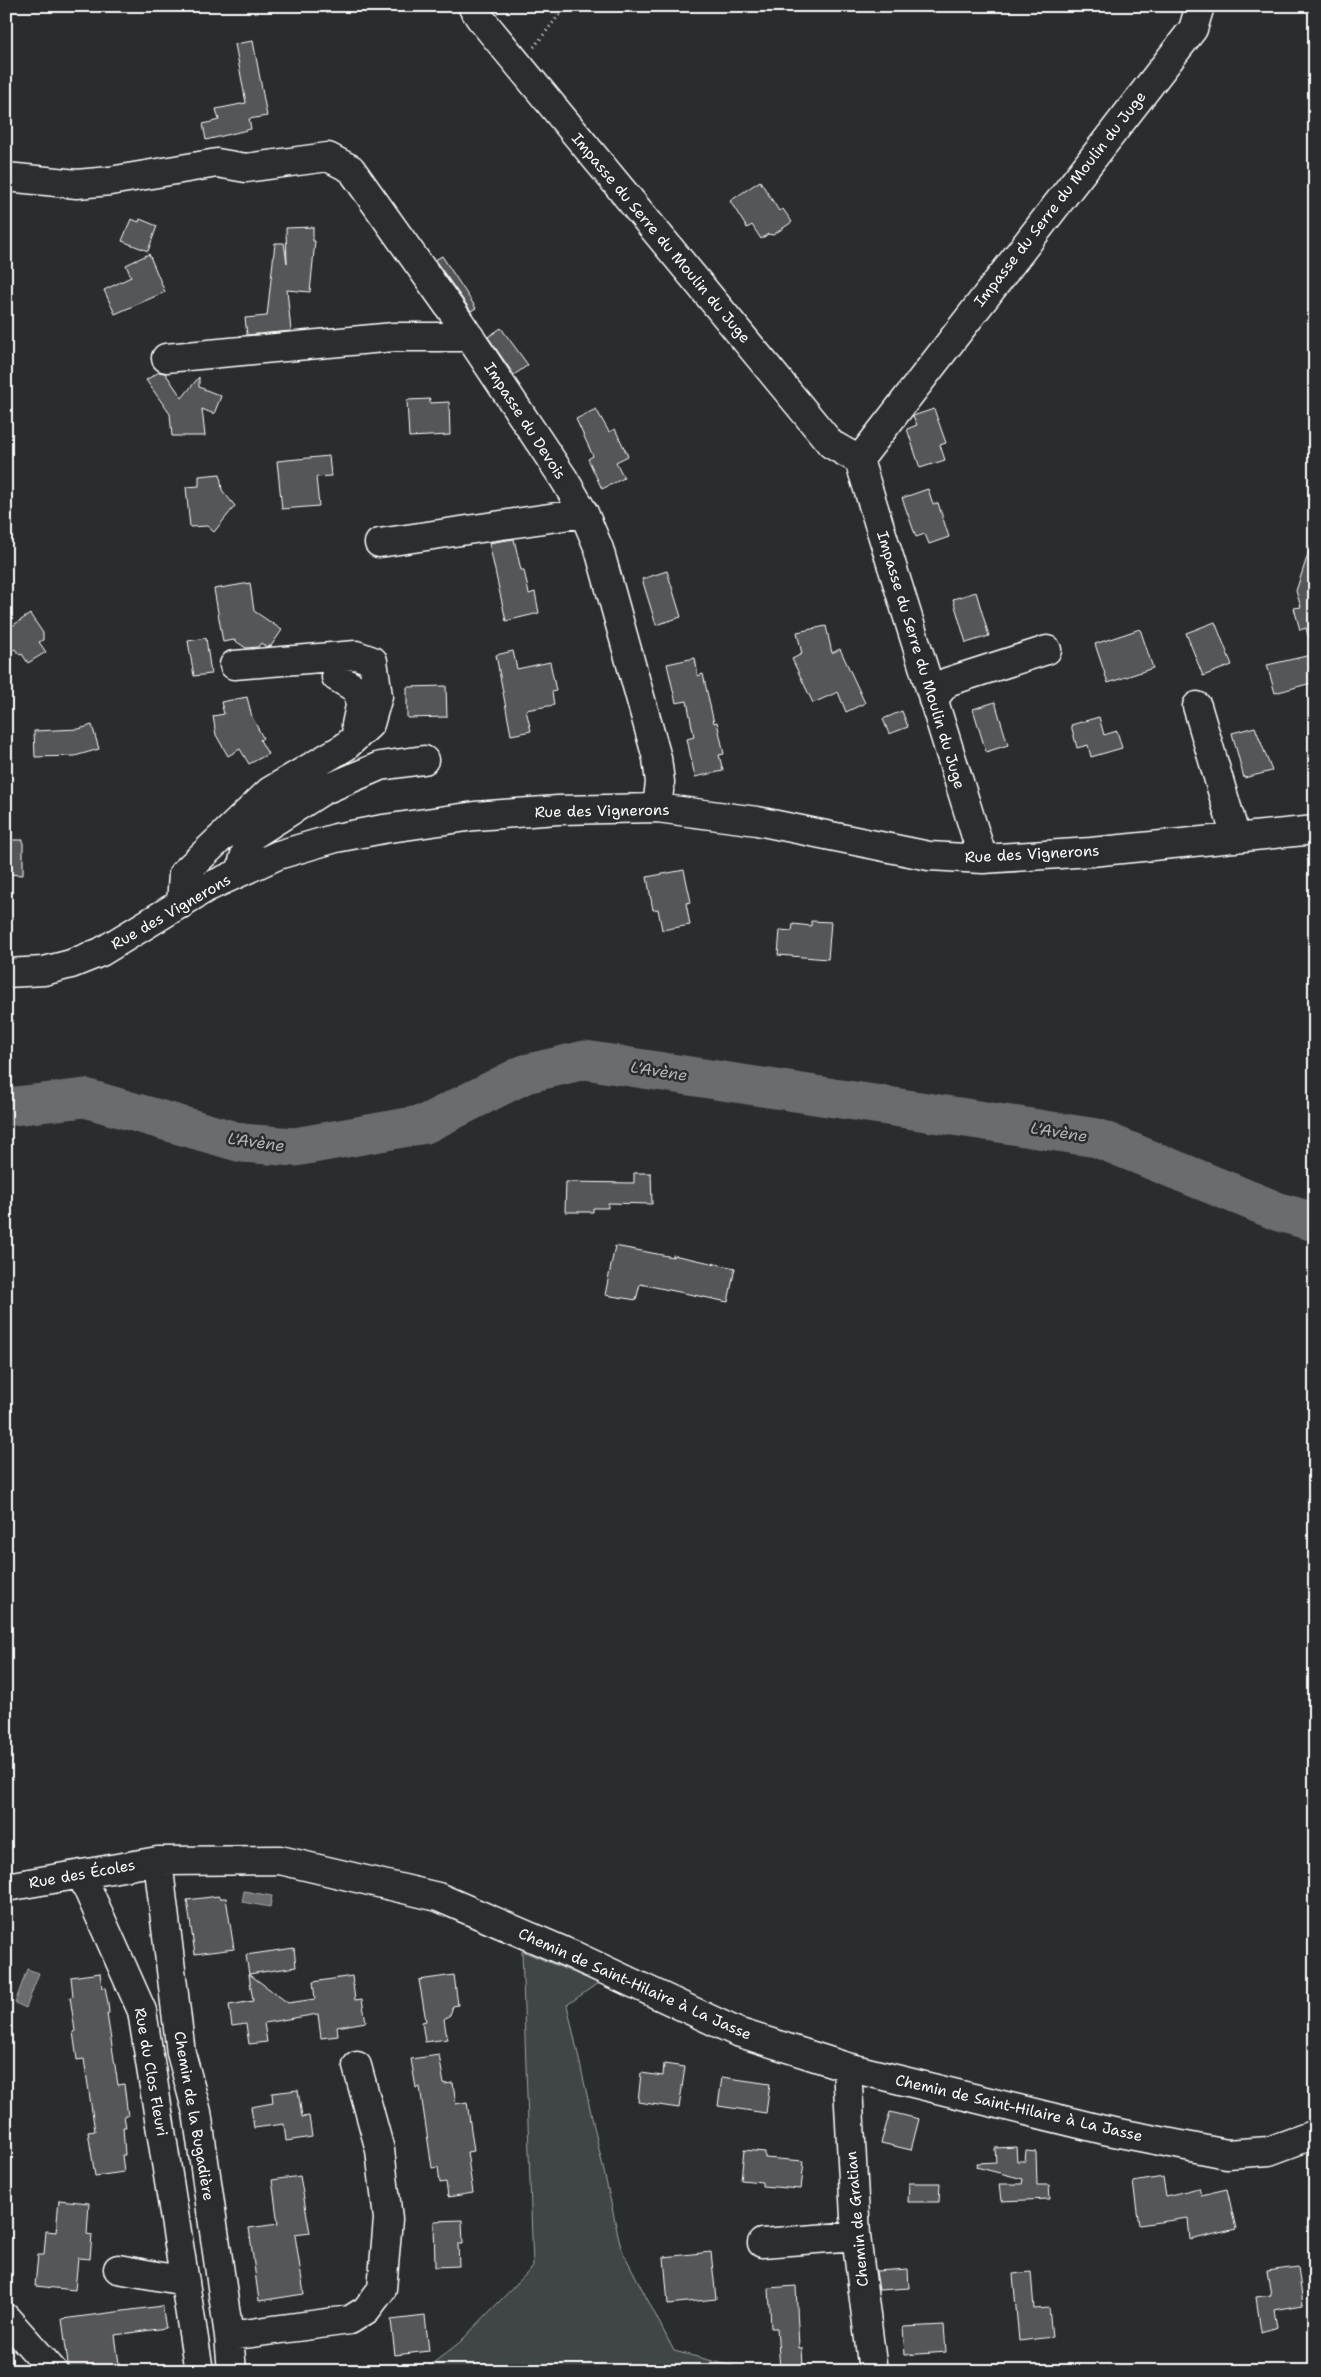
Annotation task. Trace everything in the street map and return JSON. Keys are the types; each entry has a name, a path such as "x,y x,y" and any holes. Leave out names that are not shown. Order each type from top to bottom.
{"street":[{"name":"Impasse du Serre du Moulin du Juge","path":"472,6 831,444 859,460 983,859"},
{"name":"Impasse du Serre du Moulin du Juge","path":"859,460 1193,29 1200,6"},
{"path":"6,156 17,177"},
{"name":"Impasse du Devois","path":"17,177 77,184 110,181 217,163 246,168 328,157 351,169 470,337 584,513 599,549 657,758 660,782 658,808"},
{"path":"166,358 394,337 470,337"},
{"path":"379,543 584,513"},
{"path":"933,700 947,682 1047,650"},
{"path":"181,904 183,874 270,791 345,747 370,724 378,696 373,661 356,655 234,665"},
{"path":"336,677 358,690 360,706 354,738"},
{"path":"1196,706 1236,838"},
{"path":"240,872 250,838 322,791 380,766 424,760"},
{"name":"Rue des Vignerons","path":"6,973 44,971 71,964 101,952 181,904 240,872 278,855 336,838 383,829 494,815 558,810 658,808 757,821 929,856 983,859 1019,858 1315,830"},
{"name":"Chemin de Saint-Hilaire à La Jasse","path":"158,1861 280,1860 438,1897 576,1956 737,2032 847,2067 1104,2130 1226,2154 1269,2151 1315,2134"},
{"name":"Rue des Écoles","path":"6,1887 158,1861"},
{"name":"Chemin de la Bugadière","path":"158,1861 182,2053 197,2112 229,2336 232,2371"},
{"name":"Rue du Clos Fleuri","path":"81,1874 142,2011 199,2371"},
{"path":"229,2336 350,2320 366,2310 382,2289 388,2219 380,2150 357,2066"},
{"name":"Chemin de Gratian","path":"847,2067 856,2236 873,2371"},
{"path":"762,2243 856,2236"},
{"path":"118,2268 185,2281"},
{"path":"6,2318 53,2371"}],"path":[{"path":"525,73 536,43 566,6"}],"shaded area":[{"path":"244,1891 272,1896 270,1907 242,1902"},
{"path":"522,1951 598,1983 567,2005 621,2248 674,2351 751,2371 423,2371 460,2342 533,2267"},
{"path":"27,1969 39,1973 26,2008 15,2003"}],"building":[{"path":"253,41 267,116 249,119 251,129 206,140 203,124 219,120 216,109 246,103 235,44"},
{"path":"760,181 779,211 783,209 792,222 773,235 768,234 761,239 752,225 747,228 730,201"},
{"path":"131,219 139,222 140,219 157,226 148,251 122,241"},
{"path":"313,227 313,241 315,241 310,292 287,290 291,331 247,335 245,318 267,316 275,243 284,243 287,263 286,228"},
{"path":"149,254 165,292 115,314 104,290 131,277 126,265"},
{"path":"442,256 476,308 471,311 435,260"},
{"path":"501,328 528,365 514,375 488,337"},
{"path":"159,372 165,373 182,398 199,377 199,387 221,396 214,414 202,409 205,436 172,436 170,414 146,380"},
{"path":"430,399 430,403 449,402 450,435 409,437 407,400"},
{"path":"596,409 609,432 615,429 628,456 616,462 624,478 602,489 588,459 593,456 576,419"},
{"path":"934,409 946,443 940,445 945,460 920,468 907,429 917,425 913,416"},
{"path":"329,456 331,476 316,477 319,506 282,509 277,461"},
{"path":"220,474 222,490 235,506 214,532 207,526 190,527 186,487 199,486 199,476"},
{"path":"928,489 933,504 938,503 949,537 929,544 925,534 916,537 902,498"},
{"path":"514,539 529,594 535,592 539,613 506,621 489,543"},
{"path":"1311,545 1315,545 1315,638 1309,639 1306,628 1300,630 1294,608 1301,607 1296,591"},
{"path":"667,571 681,617 656,625 642,579"},
{"path":"250,583 254,611 282,630 271,646 266,647 261,643 258,647 246,648 234,640 223,642 214,589"},
{"path":"976,592 989,636 966,643 953,599"},
{"path":"30,614 43,633 43,640 39,642 46,652 28,663 22,654 20,655 15,649 6,654 6,630"},
{"path":"1215,622 1232,665 1203,676 1186,633"},
{"path":"826,626 832,653 840,649 865,703 846,712 838,692 813,703 792,659 802,654 797,632"},
{"path":"1140,629 1153,668 1108,683 1095,644"},
{"path":"206,638 211,674 194,676 188,641"},
{"path":"513,651 517,669 550,662 556,691 552,692 554,705 526,710 531,731 511,735 496,655"},
{"path":"1311,655 1315,682 1275,693 1267,665"},
{"path":"695,658 698,676 703,674 714,723 717,722 724,754 719,755 723,771 695,777 687,739 694,737 687,701 676,703 667,664"},
{"path":"446,686 447,717 407,718 407,687"},
{"path":"247,697 252,717 263,738 260,740 268,754 249,764 240,749 228,756 216,735 213,716 224,714 221,702"},
{"path":"995,702 1008,745 986,752 973,709"},
{"path":"902,711 908,727 889,734 883,719"},
{"path":"1099,717 1104,735 1117,731 1122,748 1091,757 1088,745 1077,748 1071,725"},
{"path":"92,725 99,749 75,756 35,757 34,731 79,729"},
{"path":"1255,727 1272,771 1244,778 1232,733"},
{"path":"6,840 23,840 23,875 6,874"},
{"path":"684,870 691,902 686,903 690,925 662,930 658,909 653,910 647,877"},
{"path":"811,921 831,922 828,959 778,955 780,930 792,931 793,924 811,926"},
{"path":"634,1173 651,1173 652,1204 608,1203 608,1208 593,1208 593,1212 565,1212 566,1182 634,1183"},
{"path":"615,1246 673,1257 673,1255 735,1268 728,1302 640,1284 636,1300 605,1295"},
{"path":"219,1896 219,1898 226,1898 234,1949 195,1954 187,1900"},
{"path":"294,1948 296,1967 249,1974 288,2003 315,1999 313,1982 352,1976 355,2000 362,1999 366,2022 337,2027 338,2036 321,2038 318,2014 264,2023 267,2042 249,2044 246,2024 232,2026 229,2005 253,2001 246,1955"},
{"path":"100,1973 102,1988 105,1987 108,2003 109,2013 107,2014 118,2085 124,2084 128,2116 124,2116 126,2127 123,2127 125,2155 122,2155 124,2172 95,2176 88,2132 95,2131 84,2059 77,2060 70,1997 73,1996 71,1977"},
{"path":"454,1975 458,2005 453,2006 450,2015 444,2019 447,2039 425,2042 422,2022 426,2021 419,1980"},
{"path":"439,2055 444,2084 453,2083 456,2104 467,2102 474,2151 467,2152 473,2193 448,2197 446,2182 440,2183 438,2167 432,2168 420,2087 416,2088 411,2059"},
{"path":"664,2064 685,2067 679,2108 638,2102 641,2073 663,2076"},
{"path":"722,2077 770,2084 766,2113 718,2106"},
{"path":"298,2090 302,2117 309,2116 312,2137 286,2141 284,2124 254,2128 251,2107 273,2103 272,2093"},
{"path":"890,2112 919,2119 911,2150 881,2143"},
{"path":"1016,2147 1017,2161 1025,2161 1026,2151 1036,2152 1037,2185 1049,2185 1050,2199 1001,2201 999,2184 1022,2184 1023,2179 976,2167 977,2163 996,2162 995,2148"},
{"path":"744,2150 765,2152 765,2158 804,2161 801,2189 762,2186 762,2182 741,2180"},
{"path":"300,2176 310,2233 295,2235 304,2294 259,2301 249,2228 278,2224 272,2180"},
{"path":"1163,2177 1166,2196 1199,2188 1201,2195 1227,2189 1236,2229 1190,2240 1188,2218 1139,2225 1133,2182"},
{"path":"909,2183 940,2183 939,2202 908,2202"},
{"path":"59,2200 89,2203 87,2234 92,2235 90,2259 78,2258 75,2290 35,2286 38,2255 44,2255 46,2231 56,2232"},
{"path":"462,2220 463,2244 458,2244 459,2266 435,2267 434,2221"},
{"path":"711,2252 716,2299 668,2304 664,2257"},
{"path":"1298,2267 1303,2305 1274,2310 1277,2327 1261,2332 1256,2297 1271,2295 1267,2271"},
{"path":"908,2269 909,2288 879,2290 876,2271"},
{"path":"1031,2272 1034,2309 1049,2308 1052,2337 1019,2341 1013,2274"},
{"path":"796,2286 799,2348 802,2348 803,2367 780,2369 777,2328 771,2328 769,2288"},
{"path":"162,2306 166,2328 115,2335 120,2371 69,2371 62,2319"},
{"path":"425,2316 429,2351 395,2355 391,2320"},
{"path":"944,2325 946,2352 905,2355 903,2327"}],"waterway":[{"name":"L'Avène","path":"6,1107 85,1098 242,1143 295,1147 425,1124 525,1074 585,1060 1097,1138 1279,1212 1315,1222"}]}
